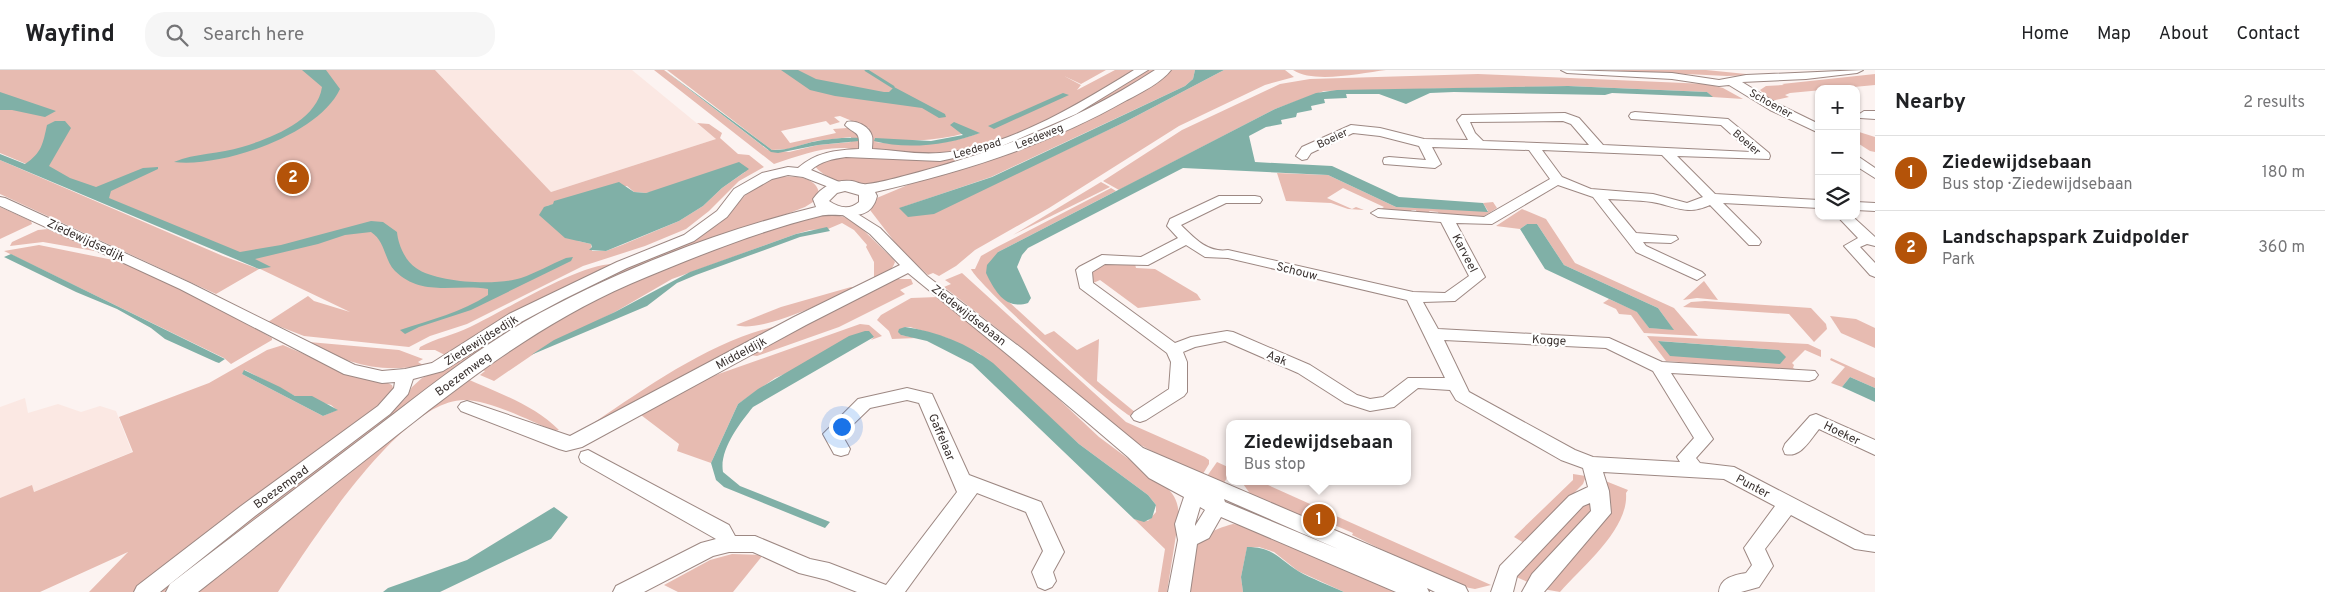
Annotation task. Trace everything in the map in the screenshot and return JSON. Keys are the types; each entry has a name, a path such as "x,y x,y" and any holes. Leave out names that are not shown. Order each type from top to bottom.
{"main road":[{"name":"Leedeweg","path":"861,201 905,182 1001,152 1063,127 1104,107 1164,70"},
{"path":"829,198 861,201"},
{"path":"829,198 861,201"},
{"name":"Boezemweg","path":"179,592 436,393 488,355 546,318 605,288 666,262 784,220 829,198"}],"street":[{"name":"Leedepad","path":"807,174 813,160 822,157 865,154 934,157 968,152 1002,141 1073,111 1142,70"},
{"path":"1567,70 1672,76 1726,84 1857,70"},
{"name":"Schoener","path":"1726,84 1744,87 1774,107 1815,126"},
{"name":"Schoener","path":"1726,84 1770,112 1807,129 1815,136"},
{"name":"Boeier","path":"1302,156 1306,150 1351,129 1380,132 1424,143 1764,156 1724,122 1635,116"},
{"path":"1479,144 1470,135 1463,120 1466,118 1565,117 1576,121 1598,149"},
{"path":"850,125 861,130 866,136 865,154"},
{"path":"1389,162 1435,164 1424,143"},
{"path":"1533,146 1557,180 1597,194 1653,198 1687,207 1696,206 1712,198 1815,204"},
{"path":"1666,152 1754,242"},
{"path":"1860,162 1875,174"},
{"name":"Ziedewijdsedijk","path":"0,201 185,286 350,370 382,377 405,375 445,362 516,318 558,296 622,265 689,238 722,214 739,192 759,179 777,172 807,174"},
{"path":"807,174 829,198"},
{"path":"1860,174 1875,184"},
{"path":"1378,213 1488,221 1557,180"},
{"path":"1597,194 1641,249 1697,275"},
{"name":"Schouw","path":"1255,200 1224,199 1175,222 1174,226 1205,253 1217,257 1228,254 1413,297"},
{"name":"Ziedewijdsebaan","path":"861,201 875,231 909,267 1135,452 1156,474 1418,592"},
{"path":"1860,206 1875,207"},
{"name":"Karveel","path":"1413,297 1449,298 1477,277 1447,219"},
{"path":"1848,220 1871,240"},
{"path":"1630,237 1671,239"},
{"path":"1140,416 1178,392 1179,362 1174,350 1085,285 1084,270 1102,259 1143,262 1187,238"},
{"path":"1871,240 1851,246 1875,272"},
{"name":"Middeldijk","path":"467,407 566,444 576,442 800,321 909,267"},
{"name":"Punter","path":"1413,297 1425,324 1433,334 1462,396 1568,455 1591,464 1726,472 1862,543 1875,544"},
{"name":"Kogge","path":"1433,334 1609,343 1659,368 1810,375"},
{"name":"Aak","path":"1174,350 1191,342 1226,336 1304,369 1352,399 1370,405 1388,403 1414,382 1455,384"},
{"path":"1659,368 1704,439 1686,457 1694,470"},
{"name":"Boezempad","path":"145,592 248,511 384,410 402,390 405,375"},
{"name":"Gaffelaar","path":"841,449 832,434 864,403 907,394 926,398 966,492 893,592"},
{"name":"Hoeker","path":"1792,449 1816,420 1875,448"},
{"path":"588,457 722,531 729,544"},
{"path":"1533,592 1539,580 1601,513 1599,491 1591,464"},
{"path":"961,480 1034,508 1054,552 1042,572 1045,581"},
{"path":"1502,592 1508,572 1569,508 1576,502 1599,491"},
{"path":"1179,592 1188,540 1202,532 1208,496"},
{"name":"Ziedewijdsebaan","path":"1208,496 1387,560 1457,592"},
{"path":"1729,590 1736,583 1752,581 1763,566 1754,548 1788,504"},
{"path":"624,592 708,549 729,544 755,544 806,567 830,572 881,592"}],"shaded area":[{"path":"0,70 435,70 551,192 716,139 697,123 709,124 722,133 720,138 738,154 749,155 764,167 739,181 709,211 686,229 645,246 583,266 467,324 430,336 409,347 304,336 268,322 308,296 314,301 350,312 148,215 0,153","holes":["745,172 722,188 703,206 679,221 606,251 592,251 591,244 578,241 547,206 627,186 634,192 646,193"]},
{"path":"435,70 632,70 716,139 551,192"},
{"path":"654,70 664,70 768,150 789,152 818,145 851,142 851,137 815,141 788,149 772,150 667,70 1106,70 1081,84 1064,76 1081,85 1077,90 1115,70 1137,70 1040,124 987,145 934,155 873,152 869,128 840,116 834,117 840,122 830,125 826,121 781,131 790,143 836,133 833,129 847,128 856,130 863,144 858,150 847,148 826,149 774,164","holes":["971,131 979,133 941,143 902,144 875,142 936,139"]},
{"path":"1147,70 1157,70 1102,104 1042,132 981,154 890,182 878,185 855,185 825,175 813,164 829,156 970,153 1066,117 1115,91"},
{"path":"1170,70 1195,70 1193,79 1185,86 991,177 900,208 1002,180 1125,122 1224,70 1285,70 1294,77 1265,85 1179,126 1049,208 975,250 956,266 939,276 933,273 928,275 900,249 870,210 872,200 910,184 973,164"},
{"path":"1293,70 1386,70 1325,77 1302,74"},
{"path":"1604,70 1706,70 1756,75 1727,76"},
{"path":"1478,74 1707,84 1723,88 1743,99 1712,97 1707,92 1568,86 1324,91 1275,109 1119,190 1103,181 1182,130 1280,84 1310,79"},
{"path":"1875,74 1875,85 1815,85 1815,91 1790,93 1785,95 1789,97 1771,101 1760,90 1766,86 1784,85 1782,84"},
{"path":"1860,132 1875,137 1875,152 1860,145"},
{"path":"0,160 223,256 259,269 216,294 0,194"},
{"path":"1277,173 1328,175 1396,207 1488,211 1483,203 1493,202 1497,208 1481,218 1439,215 1438,212 1429,211 1431,214 1417,214 1416,210 1411,210 1413,213 1387,212 1381,209 1384,207 1343,188 1327,198 1352,209 1356,207 1364,210 1348,209 1331,203 1286,201"},
{"path":"777,177 795,177 808,180 817,187 819,193 813,202 805,207 597,287 167,592 154,592 390,412 405,399 412,387 422,378 460,361 539,311 623,270 679,247 703,234 720,223 750,190 767,180"},
{"path":"1101,182 1110,187 1013,235"},
{"path":"1111,188 1116,191 998,252 995,289 1045,335 1054,331 1077,350 1099,339 1097,381 1136,413 1131,416 1100,393 1047,346 996,297 971,269 975,269 981,256"},
{"path":"0,207 31,221 32,224 0,239"},
{"path":"1522,209 1546,219 1575,263 1674,308 1698,336 1644,333 1631,315 1619,314 1616,309 1603,303 1609,299 1638,312 1649,328 1673,329 1658,308 1564,265 1537,224 1527,224 1520,229 1496,226"},
{"path":"831,214 852,219 893,259 895,262 890,271 884,275 874,277 874,262 866,247 867,245 854,230 842,223 828,229 810,230 672,279 615,312 541,349 494,381 480,375 485,371 479,369 543,327 595,298 627,283 661,268 729,243"},
{"path":"48,229 100,252 43,242 10,246 12,242 38,230"},
{"path":"39,245 123,262 176,285 272,338 272,340 231,364 224,358 4,251"},
{"path":"1106,263 1135,264 1136,268 1155,269 1197,294 1201,300 1138,308 1100,280 1091,284 1090,271"},
{"path":"615,264 447,356 435,350 419,350 420,347 426,344 485,320 563,279 582,271"},
{"path":"962,273 1126,422 1209,460 1209,464 1201,477 1133,441 1095,413 1021,347 944,287 951,284 945,280"},
{"path":"896,279 911,279 913,284 900,290 905,294 839,327 757,356 750,355 868,291"},
{"path":"1704,281 1718,300 1697,298 1683,300"},
{"path":"851,287 855,288 814,307 778,320 761,325 736,325 781,307"},
{"path":"938,297 1016,359 1099,437 1165,486 1174,496 1179,516 1167,592 1158,592 1165,549 1134,519 1148,521 1156,512 1156,505 1148,495 1079,444 979,353 947,338 910,327 905,327 901,335 917,338 892,339 889,331 877,320 881,315 911,298"},
{"path":"1705,301 1811,308 1826,324 1827,329 1814,342 1789,314 1683,307 1691,302"},
{"path":"1830,316 1856,319 1875,328 1875,348 1841,333"},
{"path":"860,324 869,325 882,336 871,340 874,337 775,378 738,404 711,463 677,451 679,444 641,415 710,377"},
{"path":"782,325 597,424 595,422 684,364 733,340 757,331"},
{"path":"1647,336 1808,344 1821,350 1821,357 1805,350 1792,363 1794,365 1793,368 1799,371 1666,361","holes":["1659,341 1779,350 1663,347"]},
{"path":"309,342 399,350 423,359 418,362 423,365 393,368 364,365 336,356"},
{"path":"283,345 336,368 386,382 392,385 395,394 138,592 89,592 128,552 40,592 0,592 0,498 32,485 34,492 133,452 119,417 209,383 267,350","holes":["245,370 295,396 331,405 337,410 323,416 242,374"]},
{"path":"1831,358 1875,378 1875,388 1850,377 1842,387 1831,383 1845,367 1830,360"},
{"path":"465,378 527,406 559,430 554,431 486,403 464,400 439,406 413,423 386,448 360,478 312,541 278,592 192,592"},
{"path":"25,398 28,413 58,404 81,412 100,406 116,411 132,452 34,492 32,486 0,498 0,407"},
{"path":"1217,462 1226,466 1226,480 1222,486 1205,479"},
{"path":"1573,474 1586,476 1583,484 1524,543 1514,537 1573,480"},
{"path":"1603,480 1628,490 1620,520 1603,546 1560,592 1543,589 1605,520"},
{"path":"1244,485 1268,485 1319,508 1314,520 1251,495"},
{"path":"1584,502 1592,504 1596,509 1530,583 1514,576"},
{"path":"1336,516 1491,585 1475,589 1454,585 1332,524"},
{"path":"1233,524 1258,527 1407,592 1344,592 1298,571 1274,552 1259,547 1247,548 1241,577 1243,592 1189,592 1193,556 1196,547 1209,534 1219,528"},
{"path":"732,554 763,555 733,592 678,592 664,585 710,560"}],"water":[{"path":"302,70 326,70 340,89 329,106 312,121 291,134 242,154 217,160 174,162 234,149 266,139 302,119 318,99 322,87"},
{"path":"664,70 772,150 787,149 836,138 860,138 859,141 818,145 778,153 771,152"},
{"path":"781,70 798,70 816,79 884,92 889,92 894,87 945,114 946,117 939,118 922,108 835,96 810,90"},
{"path":"1195,70 1224,70 1125,122 934,214 908,217 899,208 992,177 1185,86 1193,79"},
{"path":"1568,86 1707,92 1713,97 1612,93 1605,95 1454,92 1430,93 1406,104 1379,94 1346,94 1347,98 1324,99 1325,103 1311,106 1312,110 1297,113 1296,117 1281,120 1282,124 1266,127 1249,136 1255,162 1332,166 1399,197 1483,203 1488,212 1396,207 1328,175 1183,168 1028,248 1022,255 1017,267 1031,298 1028,303 1020,305 1007,302 997,293 986,273 987,265 998,252 1275,109 1316,93 1337,90"},
{"path":"0,92 56,111 45,117 12,110 0,110"},
{"path":"1063,93 1069,95 994,129 988,126"},
{"path":"55,121 65,121 71,128 49,166 70,178 96,187 143,168 158,167 158,169 111,191 109,198 240,252 281,245 371,221 383,222 397,232 403,252 416,268 438,277 452,280 497,282 521,278 566,258 573,257 571,261 471,310 419,327 405,334 400,330 468,306 488,295 488,289 428,287 406,279 391,267 380,241 371,232 345,235 318,244 255,259 271,267 259,269 0,160 0,154 25,164 31,160 43,142 47,125"},
{"path":"954,122 980,133 955,141 914,146 874,141 875,138 931,141 963,135 950,125"},
{"path":"739,162 749,169 722,188 703,206 679,221 606,251 589,250 592,247 591,244 565,238 539,215 544,207 553,204 554,201 619,182 634,192 646,193"},
{"path":"1527,224 1537,224 1564,265 1658,308 1674,330 1649,328 1637,312 1545,269 1520,229"},
{"path":"827,227 830,231 800,237 677,283 647,306 531,355 554,340 615,312 690,272 796,234"},
{"path":"11,254 225,359 219,363 165,339 151,328 117,309 76,292 4,257"},
{"path":"905,327 952,339 993,363 1079,444 1148,495 1156,505 1152,518 1144,522 1134,519 972,364 927,341 901,335 898,332 899,329"},
{"path":"869,331 874,337 753,407 732,437 724,455 723,472 740,486 830,522 825,528 724,487 716,480 711,463 738,404 758,389 849,336"},
{"path":"1658,341 1779,350 1786,357 1780,364 1670,356"},
{"path":"244,370 295,396 312,396 338,410 323,416 242,374"},
{"path":"1850,377 1875,388 1875,402 1842,387"},
{"path":"554,507 568,517 551,539 440,592 383,592 388,588 467,560"},
{"path":"1247,547 1256,547 1269,551 1298,571 1344,592 1243,592 1241,577"}],"waterway":[{"path":"866,70 893,87"}],"place":[{"name":"Landschapspark Zuidpolder","path":"293,178"},
{"name":"Ziedewijdsebaan","path":"1319,520"}]}
